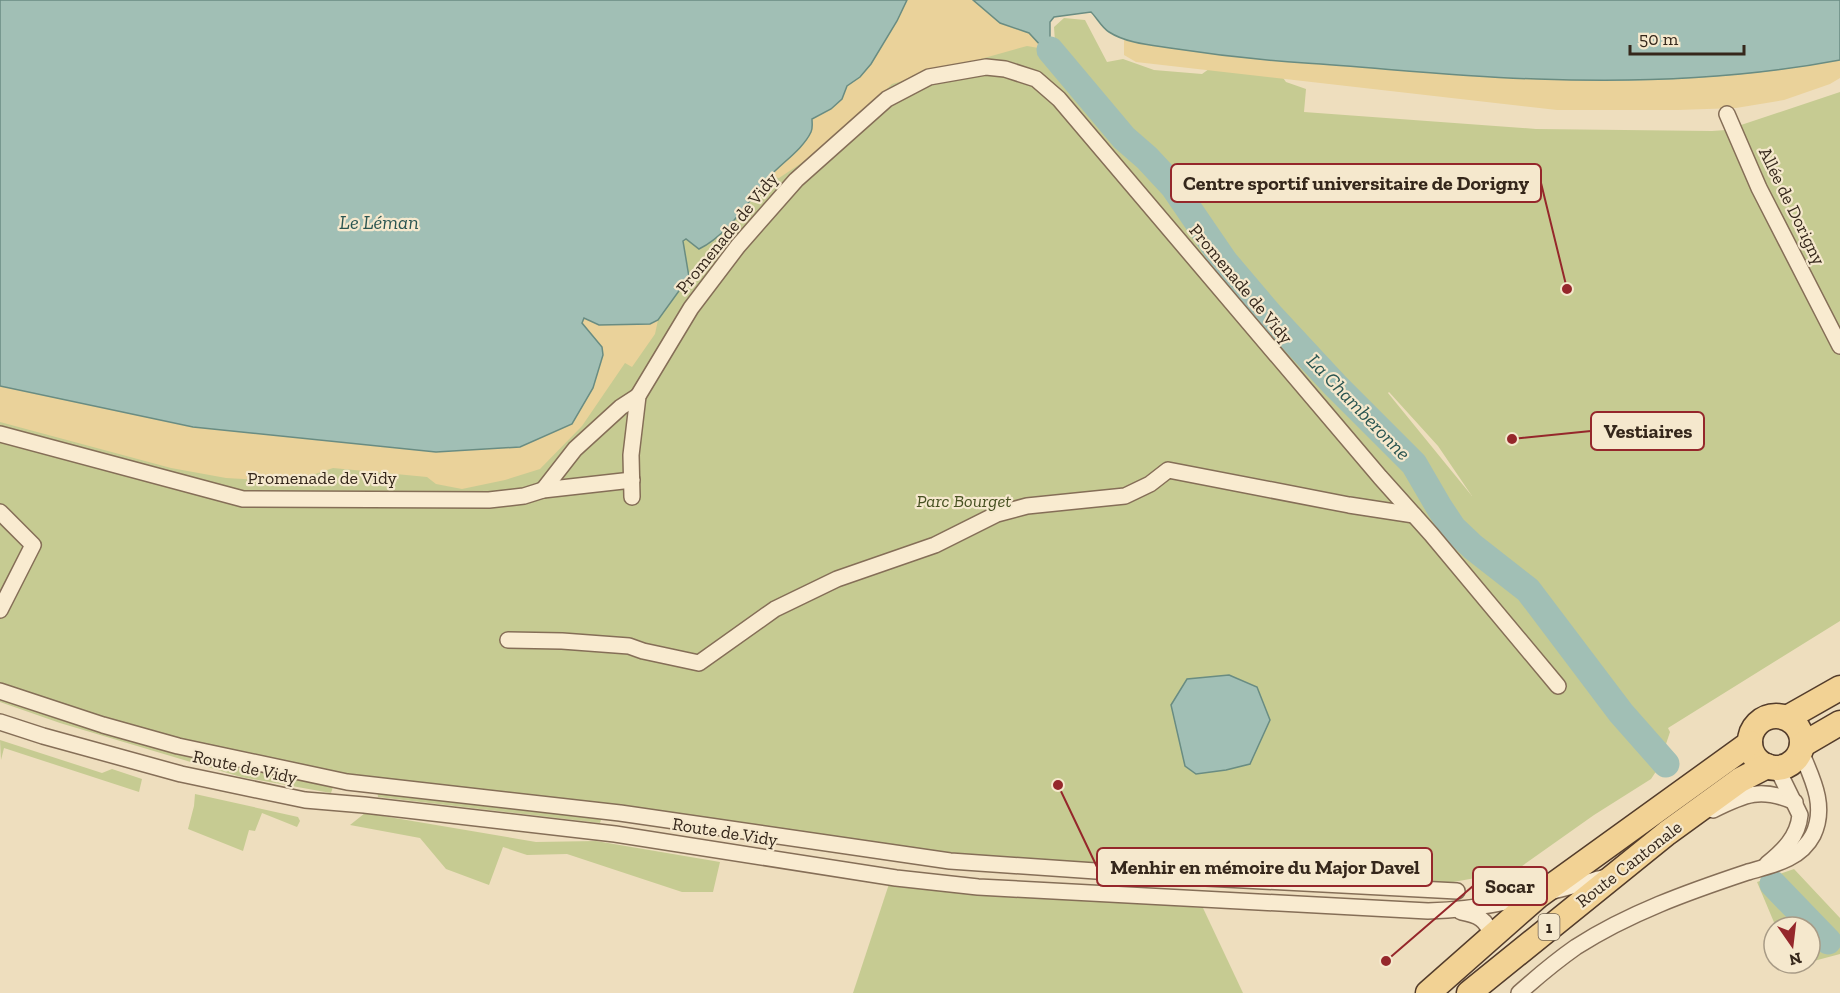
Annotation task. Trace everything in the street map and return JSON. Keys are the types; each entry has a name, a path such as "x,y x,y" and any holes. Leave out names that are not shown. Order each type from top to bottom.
{"main road":[{"path":"1786,718 1840,688"},
{"path":"1778,716 1786,718 1797,726 1802,738 1801,749 1795,760 1787,766 1772,767 1759,761 1753,753 1750,743 1751,734 1761,720 1778,716"},
{"path":"1801,749 1838,724"},
{"name":"Route Cantonale","path":"1428,993 1538,896 1750,743"},
{"name":"Route Cantonale","path":"1469,993 1667,833 1740,780 1772,767"}],"street":[{"name":"Promenade de Vidy","path":"543,490 575,449 638,396 691,308 738,246 796,180 888,99 929,77 986,67 1005,69 1036,79 1059,99 1558,686"},
{"name":"Allée de Dorigny","path":"1727,114 1759,188 1840,346"},
{"name":"Promenade de Vidy","path":"632,497 631,455 638,396"},
{"name":"Promenade de Vidy","path":"0,434 243,499 489,500 524,496 543,490 632,480"},
{"path":"508,639 629,646 699,663 775,609 837,579 935,545 997,514 1027,506 1125,496 1150,484 1168,470 1349,506 1414,515"},
{"path":"0,512 33,545 0,610"},
{"path":"0,692 178,746 347,782 620,813 950,861 1168,876 1457,891"},
{"name":"Route de Vidy","path":"0,722 181,774 304,800 615,834 896,878 978,887 1376,910 1455,911 1538,896 1614,875"},
{"path":"1519,993 1574,948 1653,906 1791,858 1812,837 1819,809 1816,788 1801,749"},
{"path":"1763,867 1795,835 1800,815 1795,802 1772,767"},
{"path":"1667,833 1727,803 1758,793 1778,795 1795,802"},
{"name":"Route de Vidy","path":"1455,911 1476,915 1486,921 1491,937"}],"green space":[{"name":"Parc Bourget","path":"907,0 973,0 1000,23 1050,50 1056,56 1054,27 1064,18 1085,20 1107,62 1123,59 1154,70 1202,74 1223,59 1273,64 1286,82 1306,89 1304,112 1536,129 1712,131 1726,130 1840,92 1840,621 1668,728 1670,732 1661,759 1666,764 1657,770 1651,779 1594,815 1515,871 1425,887 974,860 605,807 600,823 378,797 376,779 337,775 331,793 241,777 60,723 0,702 0,386 193,427 689,277 683,241 686,239 707,245 740,214 897,21","holes":["1389,392 1438,446 1472,496"]},
{"path":"0,740 102,773 112,769 142,779 139,792 4,748 1,760"},
{"path":"195,794 298,817 300,821 297,827 262,813 255,831 249,830 243,851 188,829"},
{"path":"365,813 536,842 596,841 720,862 713,892 682,892 567,854 527,855 503,847 489,885 446,869 420,838 350,825"},
{"path":"1794,869 1840,918 1840,954 1822,959 1822,915 1771,915 1757,882"},
{"path":"889,884 1203,908 1243,993 853,993"}],"sand":[{"path":"907,0 973,0 1000,23 1029,33 1043,48 1050,50 1027,46 892,84 833,142 779,178 770,176 807,139 812,119 831,109 842,99 847,86 860,77 897,21"},
{"path":"1124,39 1181,50 1238,57 1537,78 1658,79 1780,69 1840,60 1840,78 1830,84 1784,100 1736,108 1557,110 1136,62 1124,55"},
{"path":"584,318 599,325 650,324 658,320 655,334 632,367 625,363 582,426 540,469 505,480 462,489 436,484 427,477 333,468 291,482 226,478 171,468 0,422 0,386 193,427 602,347 582,323"}],"water":[{"name":"Le Léman","path":"0,0 907,0 871,64 860,77 847,86 842,99 831,109 812,119 812,130 803,144 770,176 729,226 710,243 699,249 686,239 683,241 689,277 658,320 650,324 599,325 584,318 582,323 602,347 603,355 593,388 572,424 520,447 436,452 193,427 0,386"},
{"path":"973,0 1840,0 1840,60 1765,72 1651,80 1479,76 1254,59 1146,45 1123,39 1109,32 1091,12 1054,17 1050,22 1050,50 1043,48 1029,33 1000,23"},
{"path":"1229,675 1257,687 1270,720 1250,764 1196,774 1185,766 1171,705 1187,679"}],"waterway":[{"name":"La Chamberonne","path":"1050,50 1124,138 1147,158 1173,186 1225,262 1270,315 1335,385 1414,464 1453,528 1473,547 1528,590 1621,713 1666,764"},
{"name":"La Chamberonne","path":"1773,884 1828,941"}],"place":[{"name":"Centre sportif universitaire de Dorigny","path":"1567,289"},
{"name":"Vestiaires","path":"1512,439"},
{"name":"Menhir en mémoire du Major Davel","path":"1058,785"},
{"name":"Socar","path":"1386,961"}]}
